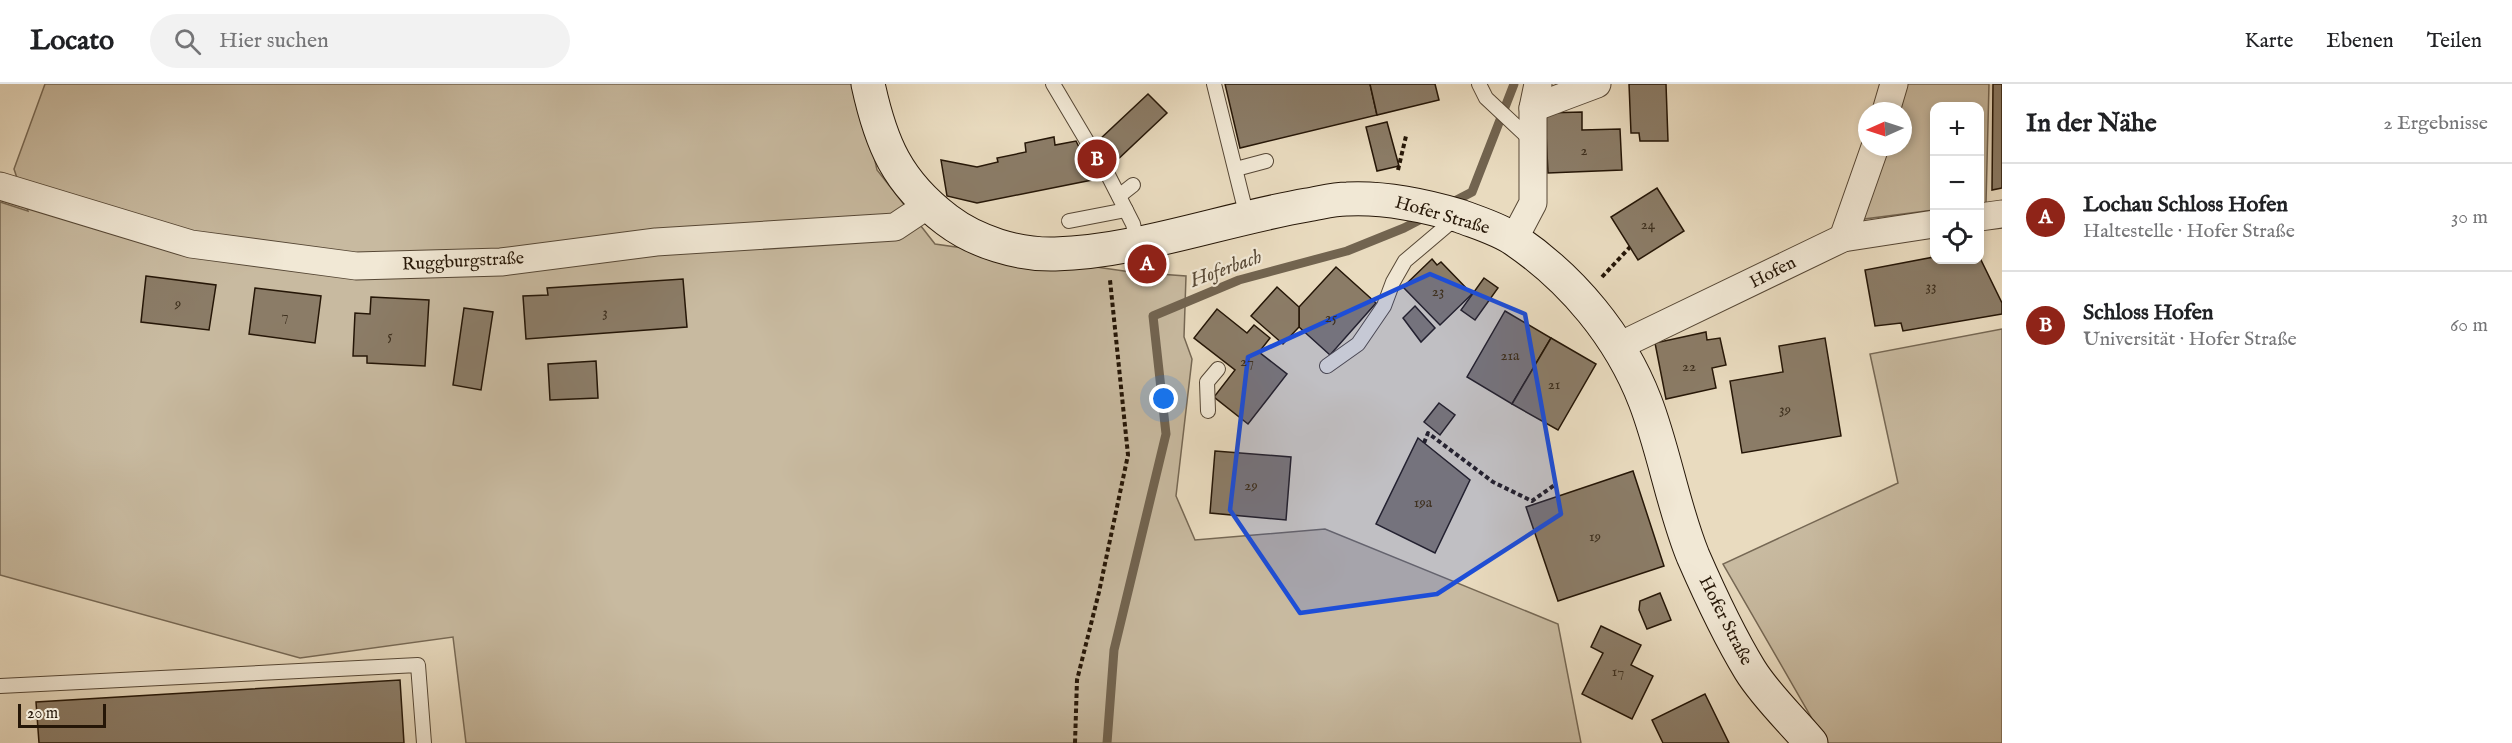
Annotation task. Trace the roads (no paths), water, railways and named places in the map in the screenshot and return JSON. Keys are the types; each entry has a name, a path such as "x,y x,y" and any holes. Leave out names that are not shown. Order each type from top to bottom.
{"street":[{"name":"Hofer Straße","path":"868,84 884,142 900,174 928,206 958,228 1000,247 1052,254 1137,243 1247,217 1343,199 1377,199 1415,205 1453,214 1514,239 1581,295 1619,346 1645,399 1691,550 1717,610 1752,673 1803,738"},
{"path":"1514,239 1533,203 1530,115 1597,84"},
{"path":"1889,102 1894,84"},
{"path":"1843,238 1872,156"},
{"name":"Ruggburgstraße","path":"0,186 191,244 356,266 501,262 656,242 895,227 928,206"},
{"path":"1984,216 2002,214"},
{"name":"Hofen","path":"1619,346 1843,238 1930,225"}],"lane":[{"path":"1053,84 1088,143"},
{"path":"1214,84 1247,217"},
{"path":"1479,84 1486,98 1530,115"},
{"path":"1232,163 1266,161"},
{"path":"1108,175 1134,224 1137,243"},
{"path":"1119,196 1133,185"},
{"path":"1069,220 1126,210"},
{"path":"1327,366 1358,344 1384,306 1393,282 1406,261 1453,214"},
{"path":"1208,411 1207,382 1218,369"},
{"path":"0,686 418,665 424,743"}],"waterway":[{"name":"Hoferbach","path":"1449,204 1472,192 1514,84"},
{"name":"Hoferbach","path":"1107,743 1114,650 1166,434 1153,316 1239,280 1347,251 1427,216"}],"place":[{"name":"Schloss Hofen","path":"1097,159"},
{"name":"Lochau Schloss Hofen","path":"1147,264"}]}
